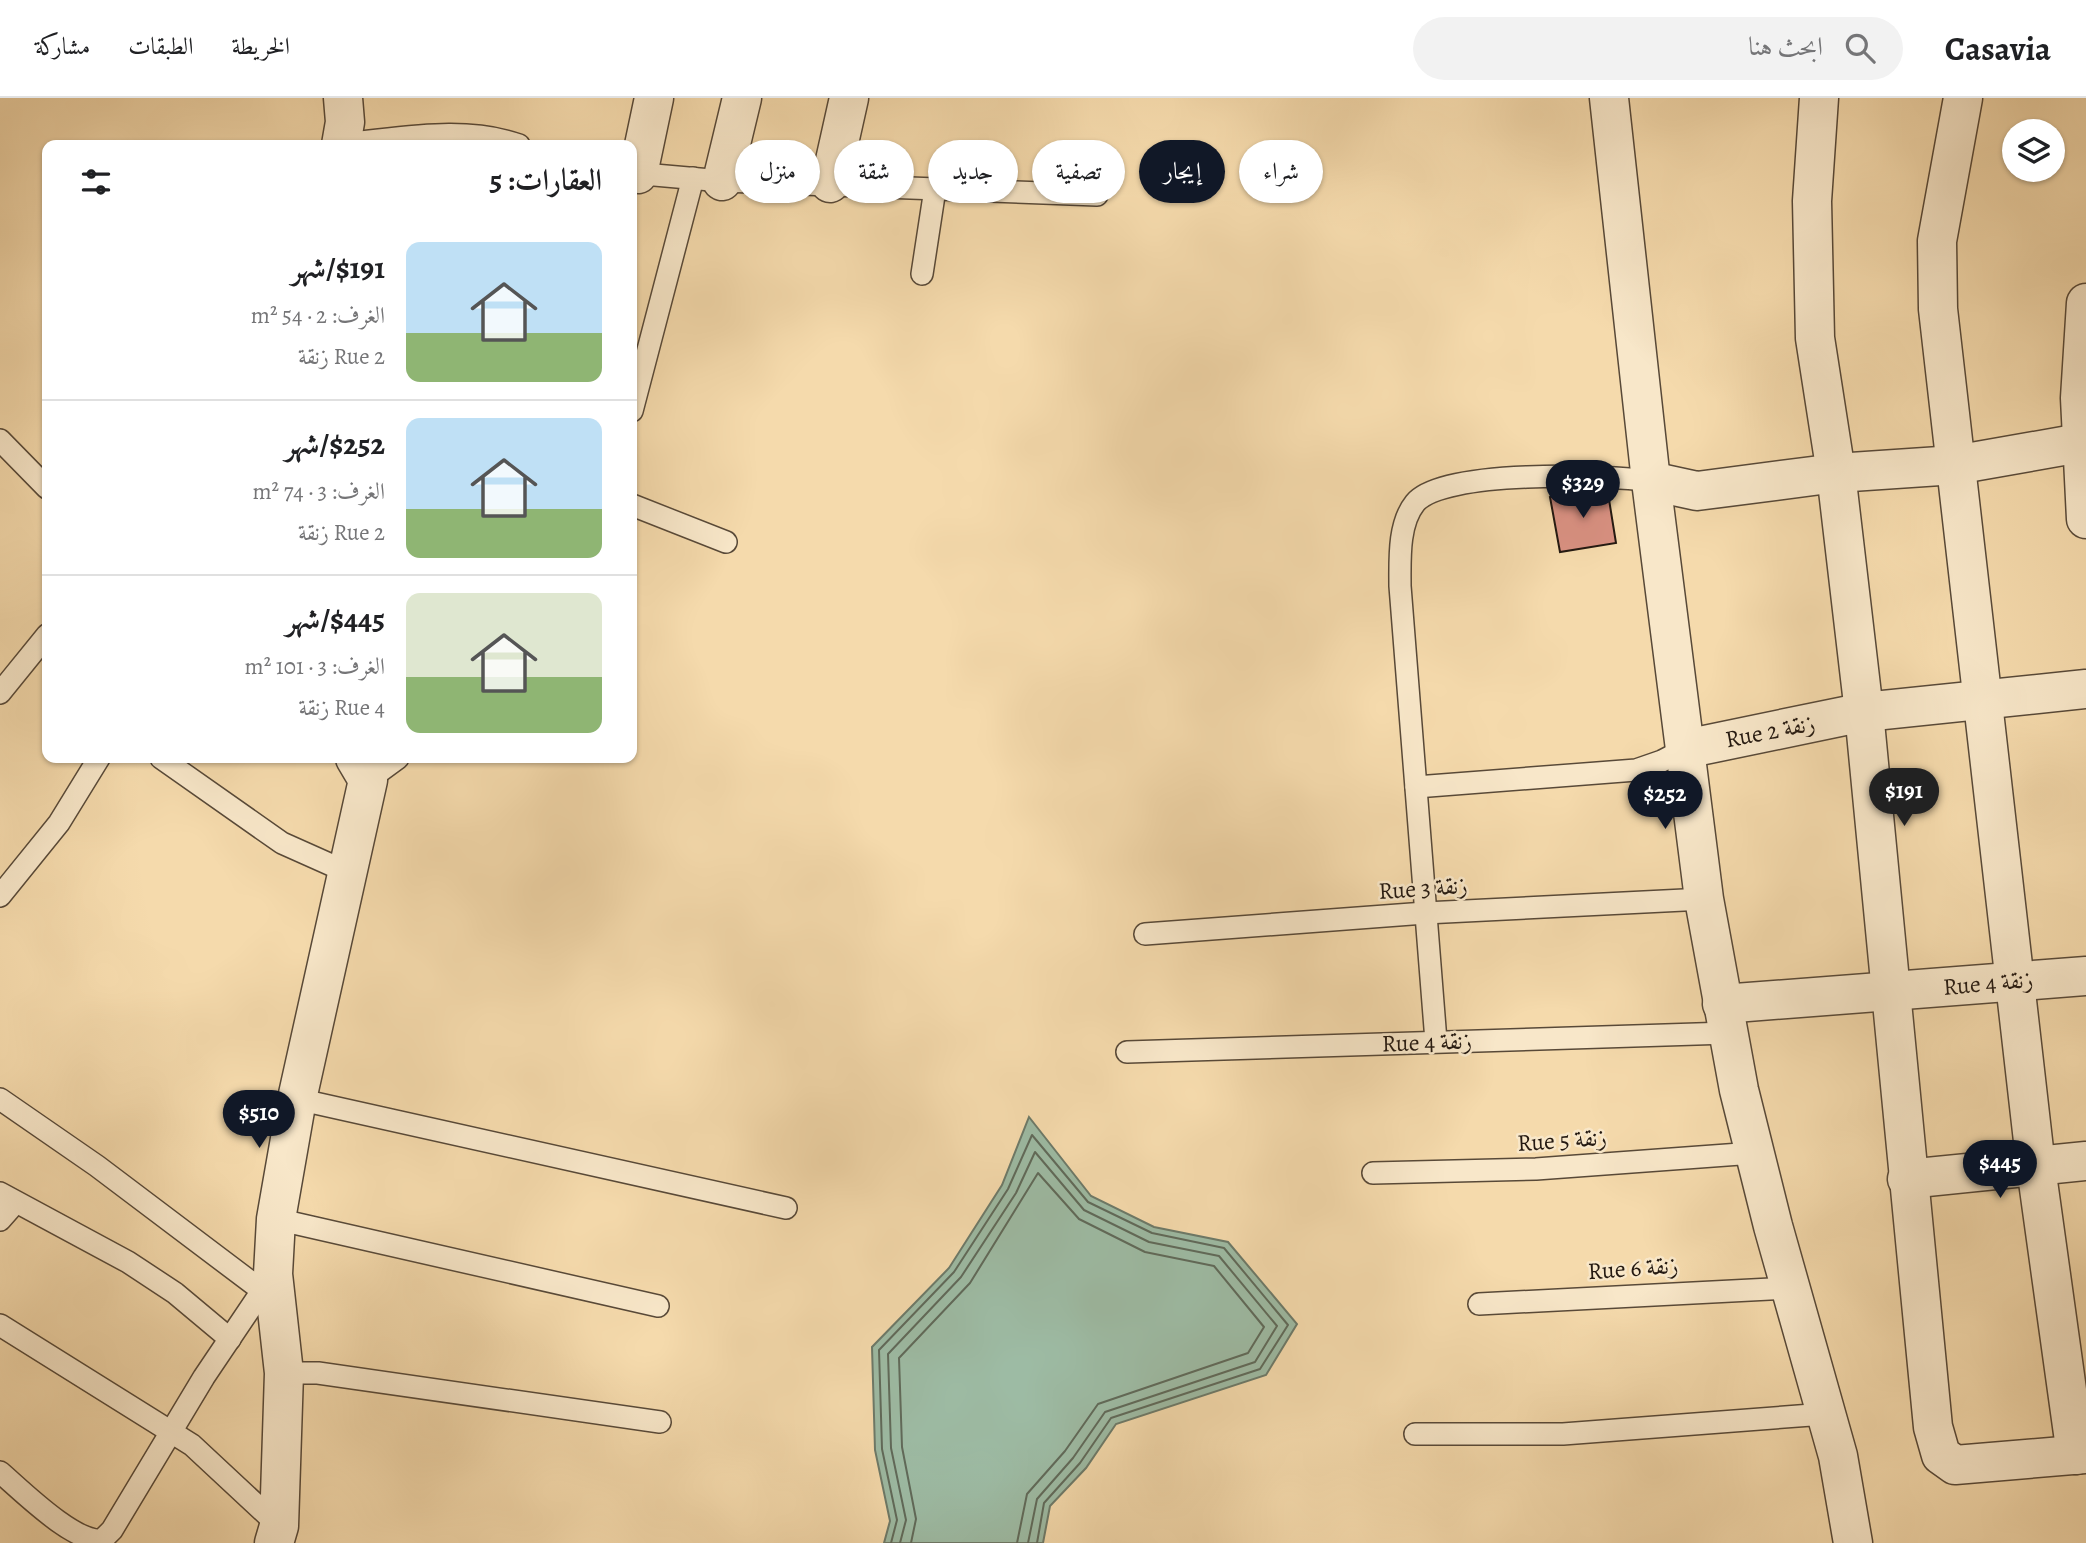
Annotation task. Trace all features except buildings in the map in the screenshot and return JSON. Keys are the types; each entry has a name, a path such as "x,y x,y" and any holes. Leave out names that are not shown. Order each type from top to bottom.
{"street":[{"path":"342,140 345,122 343,98"},
{"path":"637,168 654,98"},
{"path":"708,179 742,98"},
{"path":"830,183 849,98"},
{"path":"1609,98 1651,481 1704,899 1725,1018 1754,1153 1838,1457 1853,1543"},
{"path":"1819,98 1812,201 1815,338 1836,473 1864,712 1933,1427 1941,1455 1955,1465 1965,1467 2081,1455 2036,1167 1984,698 1955,465 1936,274 1937,241 1964,98"},
{"path":"2086,303 2081,357 2086,519"},
{"path":"1651,481 1697,491 1836,473 1955,465 2083,442"},
{"name":"Rue 2 زنقة","path":"1685,748 1864,712 2086,689"},
{"path":"276,1534 284,1373 268,1283 297,1099 347,872 361,769"},
{"name":"Rue 4 زنقة","path":"1725,1018 1891,992 2086,976"},
{"path":"1907,1178 2086,1161"}],"lane":[{"path":"443,140 492,135 506,140"},
{"path":"637,396 708,179"},
{"path":"637,180 708,179 928,189"},
{"path":"922,274 933,203"},
{"path":"0,440 42,483"},
{"path":"1436,1041 1400,586 1400,548 1415,503 1438,488 1500,479 1604,477 1651,481"},
{"path":"637,507 726,542"},
{"path":"0,693 42,646"},
{"name":"Rue 2 زنقة","path":"1416,787 1636,770 1662,761 1685,748"},
{"path":"0,896 59,823 96,763"},
{"path":"168,763 282,843 347,872"},
{"path":"361,769 381,763"},
{"name":"Rue 3 زنقة","path":"1145,934 1425,913 1704,899"},
{"name":"Rue 4 زنقة","path":"1127,1052 1436,1041 1725,1018"},
{"path":"0,1099 268,1283 171,1431 112,1530 102,1540 83,1537 40,1506 0,1472"},
{"path":"297,1099 786,1208"},
{"name":"Rue 5 زنقة","path":"1373,1173 1536,1170 1754,1153"},
{"path":"0,1220 7,1198 48,1217 128,1262 175,1293 230,1339"},
{"path":"276,1219 657,1306"},
{"name":"Rue 6 زنقة","path":"1479,1304 1790,1288"},
{"path":"0,1325 192,1445 276,1534"},
{"path":"284,1373 318,1373 660,1422"},
{"path":"1415,1434 1563,1434 1825,1414"}],"water":[{"path":"1029,1117 1091,1196 1154,1227 1228,1242 1297,1324 1266,1375 1116,1424 1086,1468 1050,1506 1043,1543 884,1543 890,1521 875,1450 872,1347 949,1268 1002,1185"}]}
